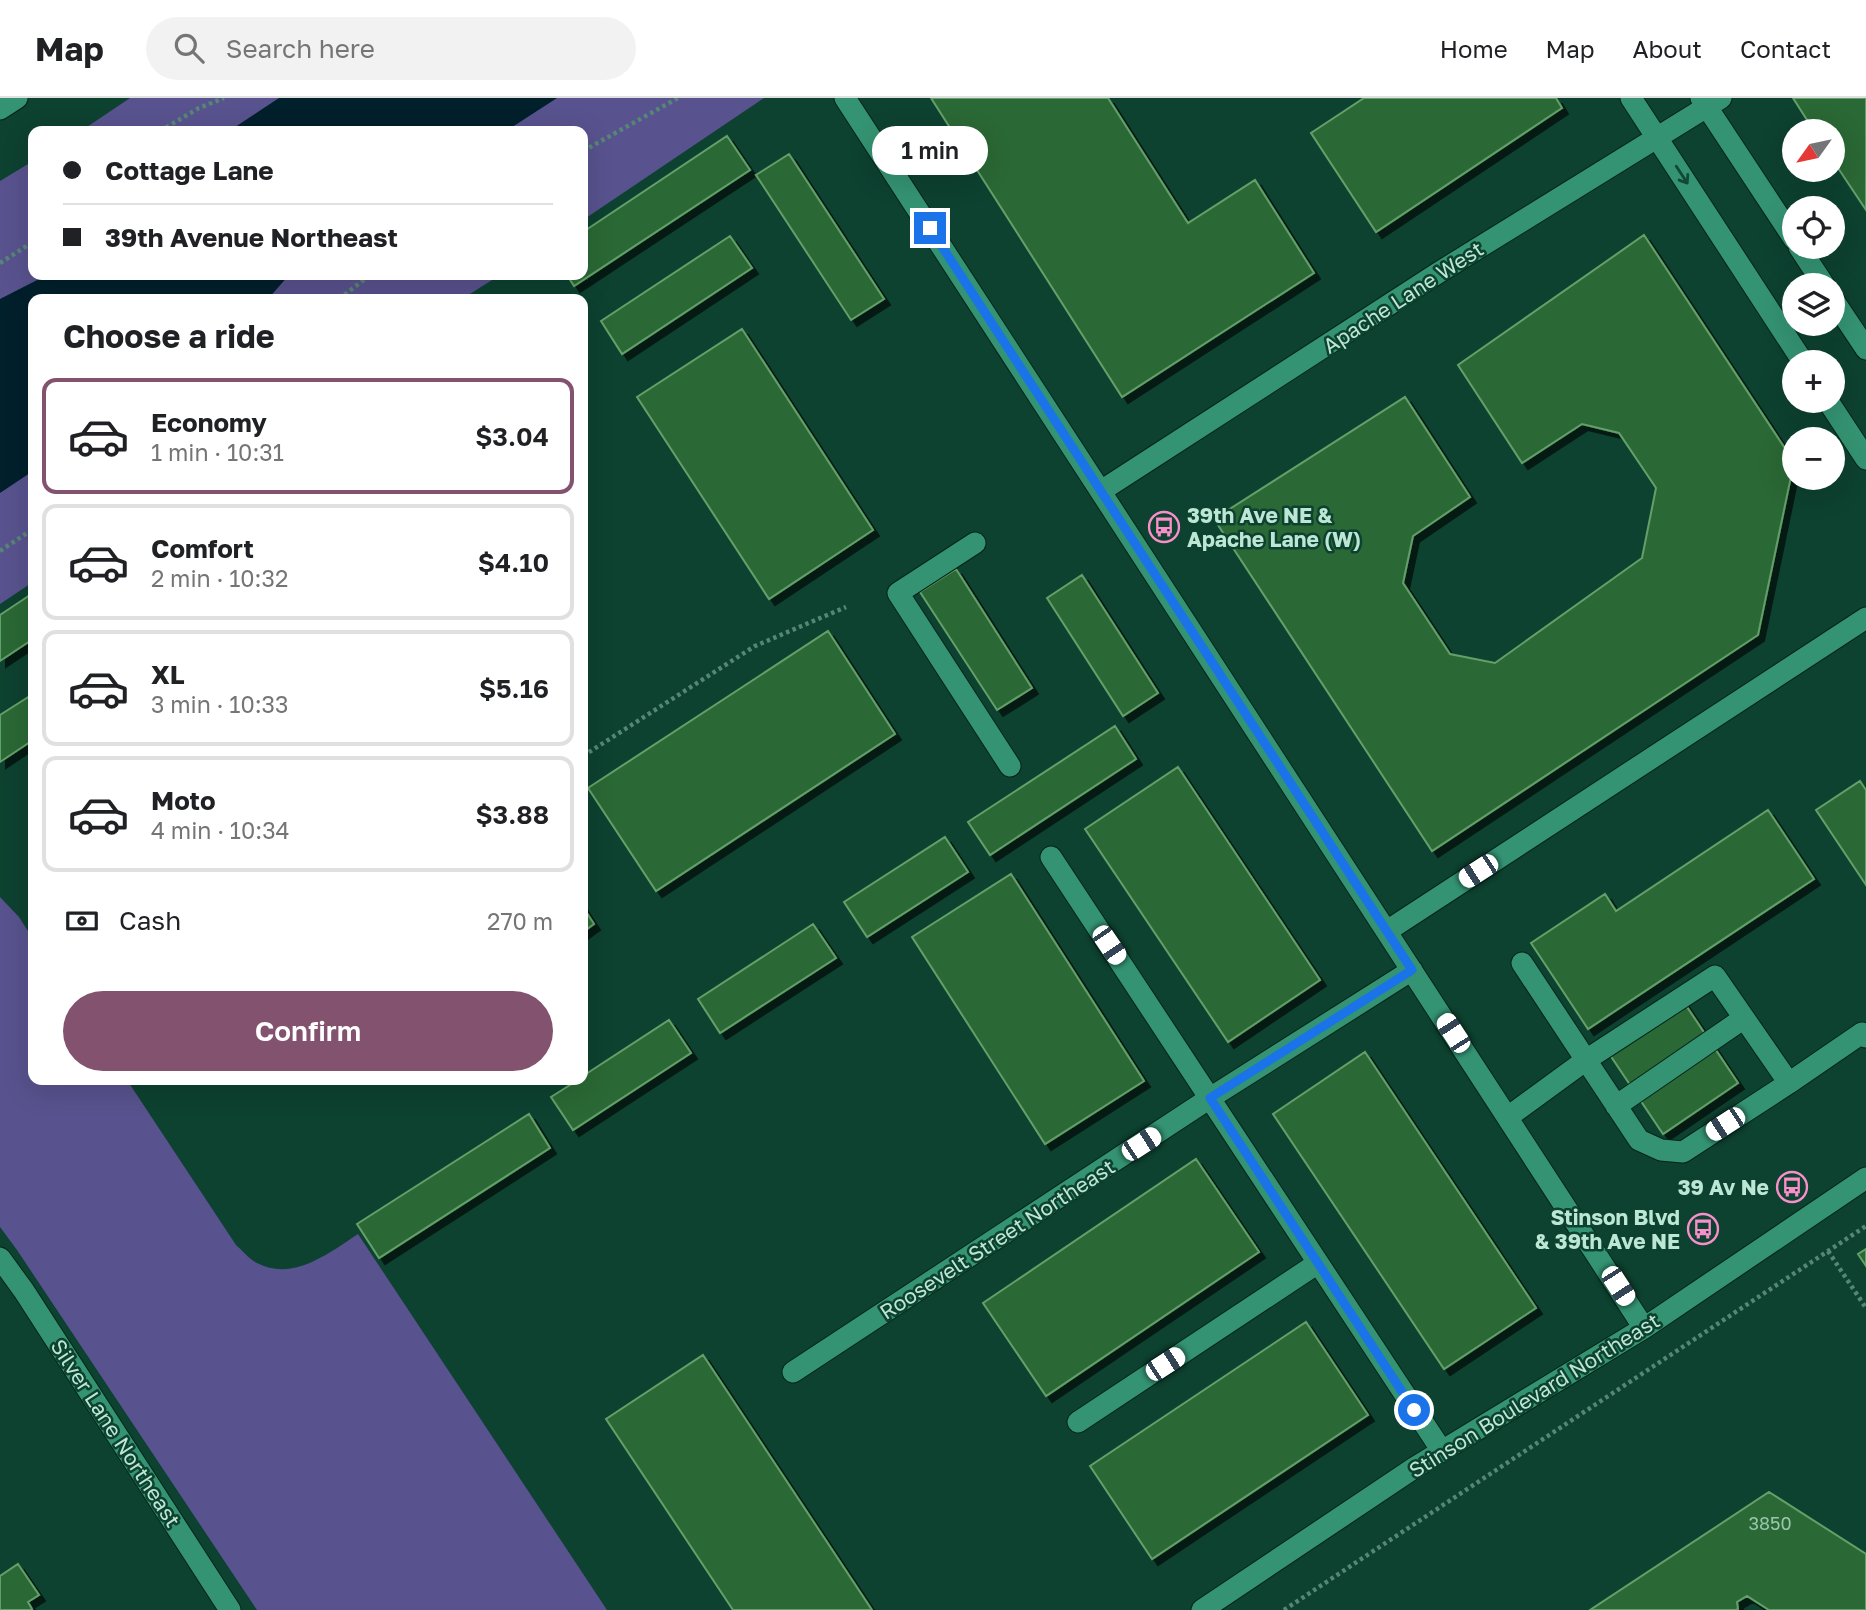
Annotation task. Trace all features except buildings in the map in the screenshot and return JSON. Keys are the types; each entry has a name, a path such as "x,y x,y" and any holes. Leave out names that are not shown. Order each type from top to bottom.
{"street":[{"path":"0,109 17,98"},
{"path":"845,98 1644,1328"},
{"path":"1632,98 1795,350"},
{"path":"1710,101 1782,219"},
{"name":"Apache Lane West","path":"1101,491 1438,273 1658,138 1710,101"},
{"path":"1845,318 1866,349"},
{"path":"1836,413 1866,459"},
{"path":"975,543 898,593 1010,766"},
{"path":"1387,931 1866,618"},
{"path":"1051,857 1441,1451"},
{"path":"1522,963 1639,1140 1661,1150 1683,1152 1862,1033 1866,1037"},
{"name":"Roosevelt Street Northeast","path":"793,1372 1210,1098 1412,970"},
{"path":"1508,1117 1586,1060 1715,976 1789,1083"},
{"path":"1616,1105 1744,1018"},
{"name":"Stinson Boulevard Northeast","path":"1202,1610 1441,1451 1644,1328 1866,1178"},
{"name":"Silver Lane Northeast","path":"0,1258 230,1610"},
{"path":"1078,1422 1318,1263"}],"path":[{"path":"168,126 199,108 224,98"},
{"path":"588,148 678,98"},
{"path":"0,264 28,245"},
{"path":"345,294 364,280"},
{"path":"0,551 28,532"},
{"path":"588,753 755,646 846,607"},
{"path":"1284,1610 1866,1226"},
{"path":"1828,1251 1866,1308"}],"shaded area":[{"path":"130,98 764,98 588,217 588,126 88,126"},
{"path":"28,164 28,280 492,280 470,294 28,294 28,585 0,604 0,181"},
{"path":"0,897 28,931 28,1085 130,1085 236,1245 257,1263 270,1268 297,1267 323,1257 358,1234 607,1610 257,1610 0,1227"}],"water":[{"path":"279,98 557,98 514,126 237,126"},
{"path":"37,280 285,280 272,294 28,294 28,474 0,493 0,299"}],"place":[{"name":"39th Ave NE & Apache Lane (W)","path":"1164,527"},
{"name":"39 Av Ne","path":"1792,1187"},
{"name":"Stinson Blvd & 39th Ave NE","path":"1703,1229"}],"route":[{"path":"930,228 1412,970 1210,1098 1414,1410"}]}
